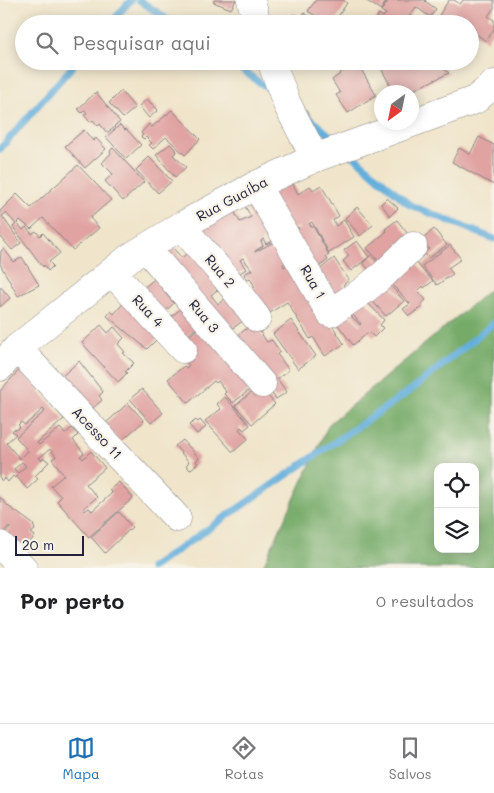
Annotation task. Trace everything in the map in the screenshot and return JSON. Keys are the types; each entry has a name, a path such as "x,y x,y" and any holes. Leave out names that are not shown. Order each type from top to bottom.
{"street":[{"path":"251,0 255,15"},
{"path":"274,70 287,104 314,158"},
{"name":"Rua Guaíba","path":"8,357 129,258 181,226 256,185 314,158 476,100 494,84"},
{"name":"Rua 1","path":"256,185 330,313 384,275 413,246"},
{"name":"Rua 2","path":"181,226 226,278 257,318"},
{"name":"Rua 3","path":"146,248 262,384"},
{"name":"Rua 4","path":"112,272 183,349"},
{"name":"Acesso 11","path":"8,357 177,518"},
{"path":"0,544 23,568"}],"green space":[{"path":"494,286 494,568 262,568 329,424"}],"building":[{"path":"214,0 236,0 231,9 213,2"},
{"path":"316,0 343,0 347,3 339,15 314,15 308,11"},
{"path":"365,0 387,0 381,10"},
{"path":"389,0 426,0 436,9 432,15 427,15 416,7 410,15 385,15 381,11"},
{"path":"449,0 454,0 460,4 463,0 494,0 494,8 488,16 494,20 494,29 486,41 479,36 479,15 439,15"},
{"path":"343,70 363,70 374,92 374,96 348,113 336,95 340,93 332,80"},
{"path":"382,70 445,70 449,73 419,87 419,85 390,85"},
{"path":"121,91 135,108 123,118 109,103"},
{"path":"96,92 120,122 107,133 100,124 98,126 93,120 90,122 84,115 87,113 85,110 82,113 78,109"},
{"path":"147,99 158,110 149,118 139,106"},
{"path":"172,110 200,139 185,155 166,137 153,149 149,145 152,143 146,137 144,139 141,137 143,135 141,133 149,124 152,127"},
{"path":"120,125 141,145 126,159 106,137"},
{"path":"84,130 93,141 96,138 106,149 85,168 65,146"},
{"path":"479,137 494,145 494,185 452,162 459,148 470,154"},
{"path":"170,144 177,151 173,155 186,167 175,177 156,155"},
{"path":"113,148 144,182 123,201 105,181 113,174 102,163"},
{"path":"149,157 172,181 158,193 136,170"},
{"path":"78,165 111,200 90,218 99,228 73,250 43,218 31,229 20,220 17,223 23,230 26,227 32,234 36,231 40,236 43,233 60,253 49,262 53,266 48,271 13,227 16,224 6,213 2,216 21,243 12,250 0,238 0,211 17,194 31,208"},
{"path":"293,184 298,194 310,186 313,190 321,185 339,216 333,220 336,226 344,220 354,237 329,253 312,222 309,224 313,226 329,255 326,257 328,260 315,270 293,232 299,229 298,227 288,232 267,194"},
{"path":"258,198 279,238 266,244 263,239 261,241 263,246 255,252 278,240 289,261 283,264 284,267 292,262 329,327 332,325 344,344 325,356 313,337 310,339 287,302 262,318 245,293 255,287 250,278 247,280 244,274 252,270 243,258 240,260 246,269 230,280 193,233 234,211 240,222 251,217 245,206"},
{"path":"387,198 398,208 390,216 381,204"},
{"path":"357,207 373,225 360,236 345,218"},
{"path":"397,220 411,238 384,267 367,248 387,231 385,229"},
{"path":"434,229 447,245 429,258 424,253 429,249 422,240"},
{"path":"357,241 369,257 351,271 343,261 349,256 344,250"},
{"path":"450,245 461,259 448,268 453,274 437,285 422,266"},
{"path":"172,247 182,258 190,250 221,287 211,295 218,304 231,295 247,318 222,336 158,260"},
{"path":"4,249 14,262 22,257 39,285 18,296 0,264 1,251"},
{"path":"371,255 385,270 376,278 363,263"},
{"path":"409,255 433,281 418,291 426,300 421,304 422,307 409,316 403,309 410,304 385,277"},
{"path":"334,258 349,280 343,285 347,290 335,300 311,277"},
{"path":"162,273 172,285 164,292 174,303 159,318 137,293"},
{"path":"384,278 404,301 386,316 366,294"},
{"path":"0,286 10,298 0,307"},
{"path":"128,298 162,334 147,349 107,316 111,311 114,314"},
{"path":"365,300 384,320 380,325 383,328 374,337 369,332 353,345 335,321 347,312 360,325 352,314"},
{"path":"184,306 200,325 182,340 166,321"},
{"path":"291,320 316,356 298,369 273,334"},
{"path":"254,323 267,342 272,340 280,352 277,354 289,370 277,379 287,392 276,399 233,339"},
{"path":"101,325 108,333 114,327 124,338 118,344 125,352 123,353 134,363 118,382 82,343"},
{"path":"201,326 257,384 233,403 224,394 226,392 218,381 216,383 214,381 188,403 168,379 184,366 186,368 189,365 184,360 181,343"},
{"path":"79,361 103,392 99,396 102,400 92,409 61,377"},
{"path":"20,369 64,419 37,443 39,445 60,428 65,434 72,428 78,435 73,440 84,453 80,456 83,459 91,451 105,468 86,484 97,497 83,509 85,511 89,508 92,511 112,493 109,490 119,482 133,498 89,537 57,501 61,497 51,486 64,475 52,459 56,456 50,449 39,458 41,460 44,458 49,462 35,476 38,479 27,489 16,476 15,478 13,476 8,482 5,478 2,481 0,479 0,391","holes":["43,409 45,411 16,437 28,451 20,459 6,443 16,434 12,431 20,427 18,425 21,422 25,425","22,462 26,466 18,473 14,469"]},
{"path":"259,386 275,404 252,424 235,406"},
{"path":"142,389 163,413 151,423 130,399"},
{"path":"225,397 250,425 244,430 241,427 239,429 248,439 233,452 205,421 221,409 217,404"},
{"path":"128,403 144,421 120,442 105,424"},
{"path":"196,420 198,422 200,420 206,427 197,434 189,425"},
{"path":"183,440 199,458 196,461 198,463 190,470 186,465 189,462 175,446"},
{"path":"0,497 8,506 33,524 35,530 31,533 35,536 20,554 1,539 10,528 9,526 0,537"},
{"path":"119,512 132,527 105,553 91,537"}],"waterway":[{"path":"118,15 131,0"},
{"path":"139,0 161,15"},
{"path":"0,149 69,70"},
{"path":"242,70 272,91"},
{"path":"303,113 339,143"},
{"path":"349,152 410,205 494,239"},
{"path":"151,568 414,388 494,323"}]}
